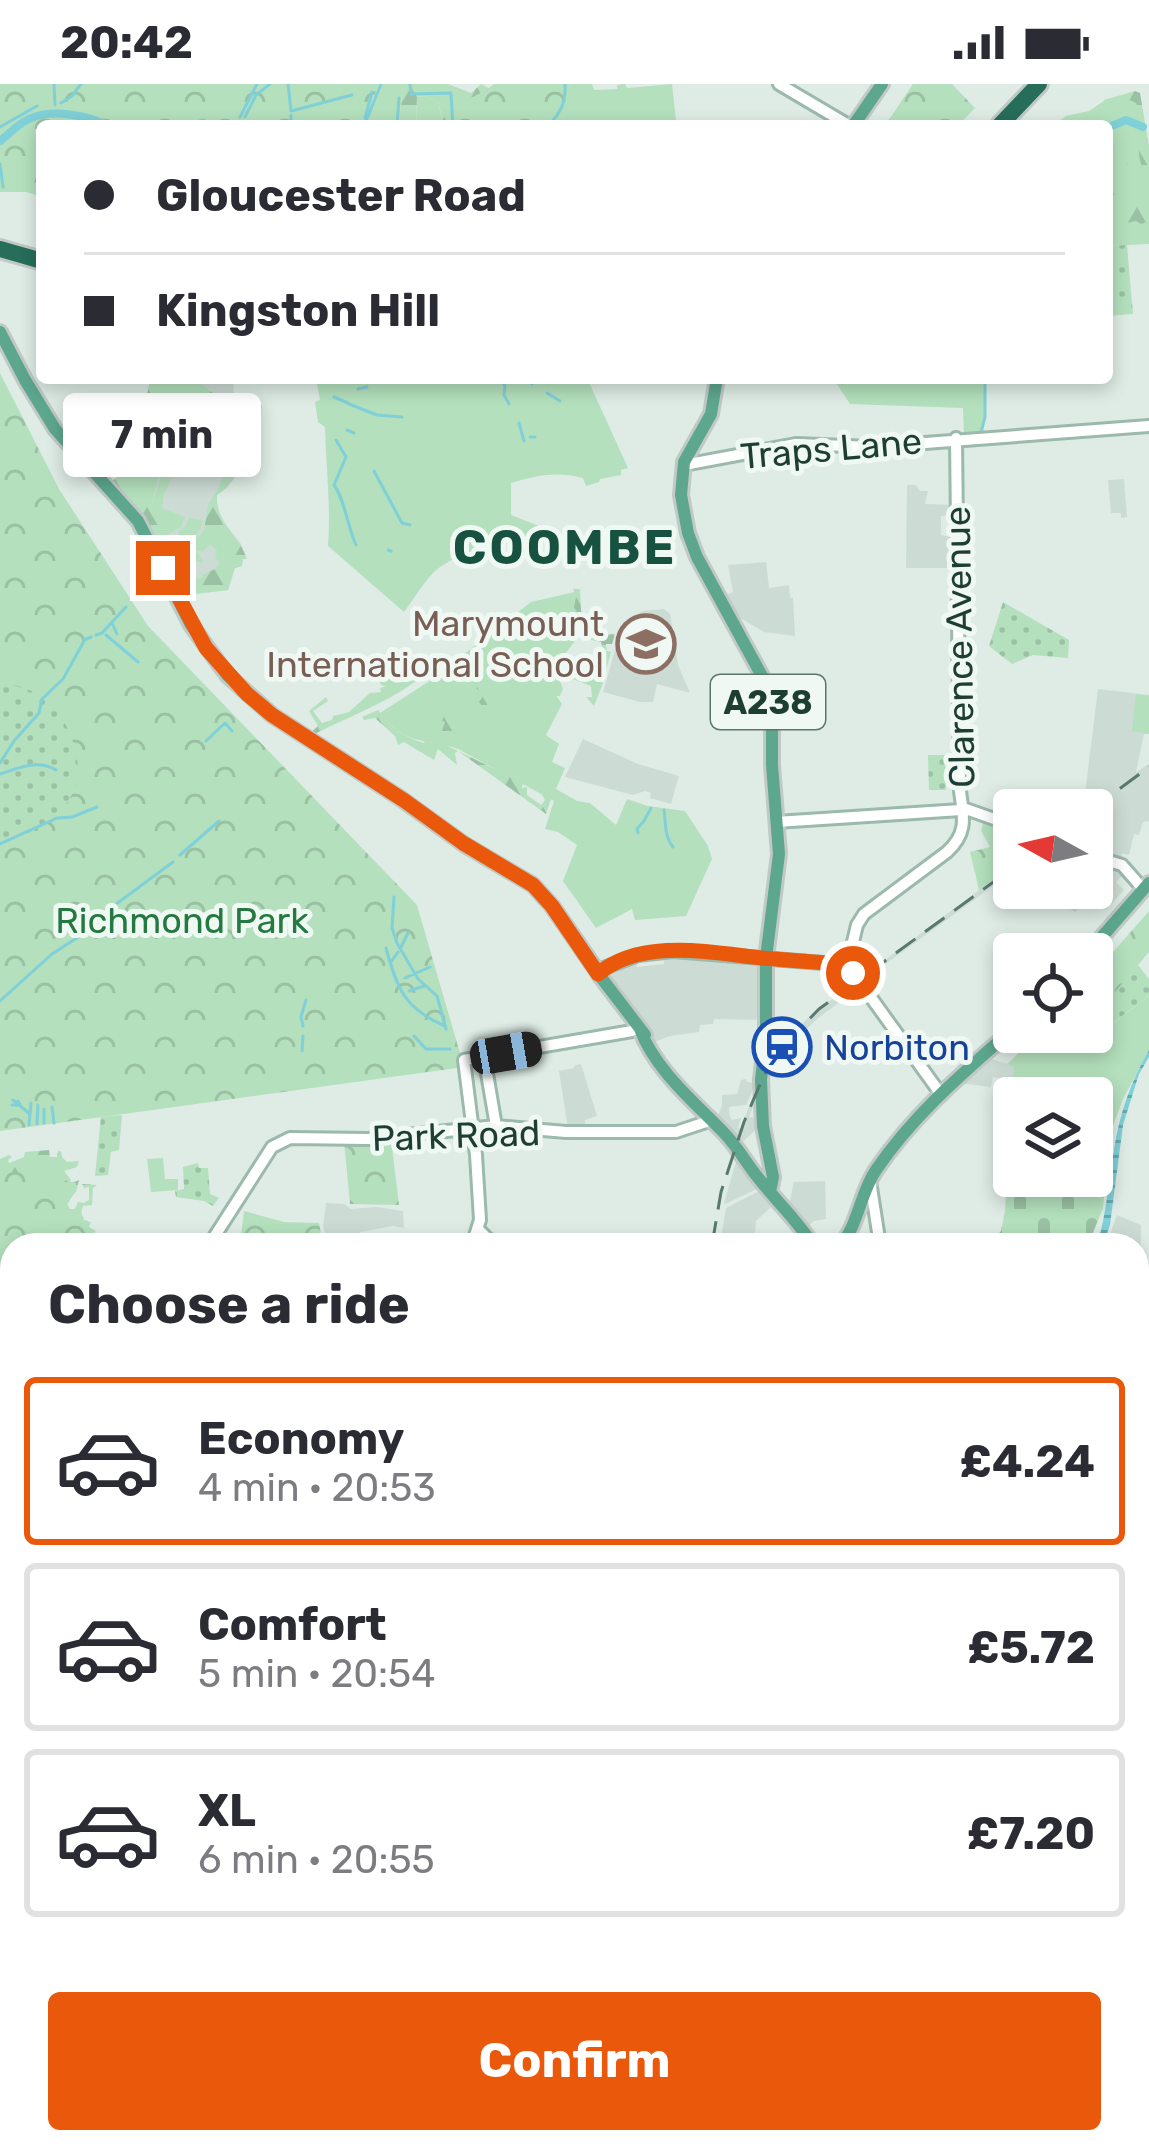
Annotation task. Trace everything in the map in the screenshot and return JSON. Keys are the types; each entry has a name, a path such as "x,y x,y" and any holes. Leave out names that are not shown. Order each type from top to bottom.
{"highway":[{"path":"1002,120 1035,84"},
{"path":"0,250 36,260"}],"main road":[{"path":"855,120 882,84"},
{"path":"0,332 51,423 136,519 199,637 223,670 272,715 533,885 680,1089 736,1146 804,1233"},
{"path":"684,465 712,412 716,384"},
{"name":"A238","path":"684,465 681,495 692,543 764,681 772,722 779,863 766,958 761,1080 763,1126 773,1177 770,1192"},
{"path":"1105,933 1146,886"},
{"path":"849,1233 866,1192 911,1124 993,1046"}],"street":[{"path":"779,84 841,120"},
{"name":"Traps Lane","path":"684,465 796,444 872,447 1149,426"},
{"name":"Clarence Avenue","path":"956,438 963,810"},
{"path":"940,1093 855,977 860,920 955,845 964,830 963,810"},
{"path":"776,821 963,810 993,819"},
{"path":"1113,862 1146,886"},
{"path":"598,971 638,955 673,951 766,958 855,977"},
{"path":"478,1233 464,1060 642,1032"},
{"path":"484,1056 496,1126"},
{"name":"Park Road","path":"216,1233 276,1143 297,1137 368,1139 496,1126 566,1132 676,1132 708,1121"},
{"path":"866,1192 877,1233"},
{"path":"479,1230 482,1233"}],"shaded area":[{"path":"150,384 234,384 233,404 262,405 243,462 217,495 216,512 247,559 235,568 228,590 178,596 109,484 137,455"},
{"path":"1124,479 1127,517 1121,518 1121,513 1111,513 1108,480"},
{"path":"907,485 928,491 925,504 954,505 954,515 941,516 941,535 955,538 953,568 906,568"},
{"path":"766,562 769,588 789,585 795,636 764,632 733,619 721,597 733,592 728,565"},
{"name":"Marymount International School","path":"664,609 670,614 678,665 690,693 657,684 653,702 640,702 603,692 623,622 642,611"},
{"path":"1098,689 1149,695 1149,734 1144,734 1136,772 1149,764 1149,821 1143,822 1139,835 1134,834 1129,855 1122,853 1120,862 1113,860 1113,789 1086,789"},
{"path":"583,739 679,776 671,804 650,798 651,793 645,791 633,795 565,777"},
{"path":"1113,867 1126,872 1116,882 1124,890 1113,902"},
{"path":"993,880 993,886 817,1019 781,1054 767,1077 763,1074 779,1047 811,1015"},
{"path":"664,953 762,962 764,1020 714,1019 713,1024 700,1025 699,1032 652,1043 605,973 635,958 637,967 664,964"},
{"path":"985,1057 1014,1066 1012,1077 993,1077 991,1087 959,1083"},
{"path":"581,1064 597,1116 585,1120 586,1130 568,1129 559,1071"},
{"path":"741,1080 756,1083 746,1105 729,1107 730,1117 741,1118 740,1129 759,1082 749,1117 757,1118 759,1127 740,1144 716,1119 722,1095 737,1094"},
{"path":"738,1155 759,1188 725,1204 724,1203"},
{"path":"825,1181 826,1219 807,1227 786,1203 794,1182"},
{"path":"761,1190 771,1207 756,1221 755,1233 722,1233 726,1208"},
{"path":"326,1203 403,1211 404,1228 325,1233"},
{"path":"1117,1215 1141,1225 1141,1233 1110,1233"}],"green space":[{"path":"0,84 379,84 365,120 36,120 36,195 0,192"},
{"path":"382,84 403,84 396,120 367,120"},
{"path":"403,84 448,84 471,93 481,84 489,88 494,84 568,84 569,97 555,120 443,120 438,102 424,96 417,97 416,120 396,120"},
{"path":"497,84 564,84 562,102 552,120 456,120 453,95 473,97"},
{"path":"568,84 592,84 594,90 625,84 627,88 672,84 676,120 555,120"},
{"path":"913,84 952,84 975,108 964,120 889,120"},
{"path":"1140,93 1149,146 1149,178 1140,158 1142,135 1137,130 1136,103 1122,104 1118,115 1103,114 1104,100"},
{"path":"1140,96 1149,149 1149,244 1113,246 1113,120 1060,120 1107,99"},
{"path":"417,97 438,102 442,120 416,120"},
{"path":"1125,138 1130,155 1127,165 1136,176 1113,182 1116,146"},
{"path":"1135,182 1147,222 1113,221 1113,191"},
{"path":"1127,245 1133,314 1113,316 1113,246"},
{"name":"Richmond Park","path":"0,373 59,489 148,626 417,905 464,1067 0,1131"},
{"path":"150,384 202,384 226,400 262,405 248,455 217,495 220,514 247,559 235,568 228,590 178,596 167,571 174,568 170,558 174,557 165,557 164,552 160,556 109,484 133,459 142,436","holes":["163,405 189,416 188,421 200,425 198,436 209,440 217,436 210,428 213,413 242,424 233,470 225,469 208,505 204,531 194,540 188,557 202,564 196,550 203,552 210,544 220,563 202,578 185,580 190,588 181,593 174,575 182,563 176,557 189,551 203,520 189,518 178,531 181,541 163,551 157,540 181,527 185,517 162,508 173,476 169,466 151,508 160,470 177,442 173,433 163,461 163,455 157,455 167,422 158,418"]},
{"path":"317,384 590,384 628,468 621,475 586,486 583,478 565,475 511,483 511,515 539,526 537,537 455,558 430,576 404,612 328,546 325,427 318,422 315,402 320,400"},
{"path":"837,384 986,384 981,434 964,435 963,408 850,404"},
{"path":"573,589 580,589 584,630 596,633 598,628 603,635 615,634 612,644 606,644 611,652 605,673 599,675 603,683 594,706 586,697 592,697 591,686 573,679 572,671 554,666 563,689 560,696 550,677 553,652 564,626 572,623 577,611","holes":["578,637 601,642 602,666 595,665 594,671 558,662 560,653 565,654"]},
{"path":"579,591 576,638 554,661 557,697 562,704 546,735 559,744 552,762 565,768 556,789 590,803 616,825 627,799 685,811 712,859 686,916 635,920 632,909 596,928 563,881 577,845 545,829 554,801 458,749 399,732 380,713 431,680 531,602"},
{"path":"1003,602 1069,640 1068,658 1033,655 1012,664 989,646"},
{"path":"565,613 556,626 541,630 529,654 512,665 506,654 511,646 521,651 523,643 518,640 526,635 522,631 510,634 509,642 501,643 501,664 496,664 499,638 495,635 535,618 540,622"},
{"path":"395,662 391,671 395,683 420,678 380,703 307,736 318,726 309,711 326,697 328,701 313,711 322,723 349,712 370,693 381,692 386,686 378,678"},
{"path":"489,667 481,678 487,681 491,697 501,698 508,720 498,726 479,702 484,695 475,687 470,693 461,684 476,669"},
{"path":"0,682 36,693 57,711 71,736 77,776 73,792 52,818 0,844"},
{"path":"458,689 463,691 462,720 481,723 487,736 472,736 460,725 457,731 442,731 445,722 439,719"},
{"path":"1136,694 1149,696 1149,734 1132,731"},
{"path":"378,710 404,735 424,743 426,735 430,743 441,737 444,744 523,783 527,795 541,805 545,800 541,793 551,799 546,814 458,751 457,765 438,749 434,760 404,742 398,745 375,718 362,717"},
{"path":"928,755 945,755 946,790 929,790"},
{"path":"984,819 993,822 993,880 979,890 970,852 990,847 981,831"},
{"path":"1149,911 1149,952 1113,995 1113,952"},
{"path":"1138,965 1149,979 1149,996 1113,1023 1113,995"},
{"path":"1149,996 1149,1050 1113,1126 1113,1077 1012,1077 1014,1067 1007,1064 1019,1053 1113,1053 1113,1023"},
{"path":"122,1115 119,1150 111,1152 108,1175 95,1176 101,1117"},
{"path":"391,1139 399,1205 350,1204 344,1141"},
{"path":"49,1150 50,1157 57,1157 61,1151 67,1162 79,1161 77,1167 64,1171 71,1180 67,1185 79,1180 66,1202 75,1209 78,1202 89,1200 89,1187 82,1184 97,1185 92,1205 83,1206 84,1219 79,1220 91,1222 94,1233 0,1233 0,1159 9,1155 9,1163 25,1152"},
{"path":"163,1158 165,1179 178,1179 178,1190 151,1192 147,1159"},
{"path":"198,1163 199,1168 208,1168 210,1194 219,1198 213,1206 176,1197 175,1191 184,1189 183,1167"},
{"path":"28,1172 76,1183 60,1216 81,1209 91,1233 0,1233 0,1173"},
{"path":"1006,1197 1104,1197 1093,1233 999,1233"},
{"path":"244,1211 284,1222 319,1223 321,1233 241,1233"}],"water":[{"path":"1149,1050 1123,1125 1110,1225 1107,1233 1100,1233 1107,1197 1113,1197 1119,1124"}],"waterway":[{"path":"54,84 55,105"},
{"path":"61,103 81,84"},
{"path":"240,117 257,84"},
{"path":"245,117 256,95 270,84"},
{"path":"288,84 291,111 352,95"},
{"path":"366,120 381,84"},
{"path":"410,84 411,94 451,93"},
{"path":"553,120 562,107 565,84"},
{"path":"365,118 372,92"},
{"path":"451,95 453,120"},
{"path":"397,120 399,98"},
{"path":"0,127 37,106"},
{"path":"0,141 40,115 93,120"},
{"path":"291,115 291,120"},
{"path":"1113,125 1126,120 1143,127"},
{"path":"0,164 3,187"},
{"path":"504,384 509,404"},
{"path":"981,433 985,384"},
{"path":"358,389 367,387"},
{"path":"547,393 560,401"},
{"path":"334,397 348,403"},
{"path":"349,404 377,415 402,417"},
{"path":"519,423 524,441"},
{"path":"347,430 354,433"},
{"path":"530,437 535,437"},
{"path":"336,440 346,457 334,485 356,545"},
{"path":"374,471 402,523 410,525"},
{"path":"96,635 126,607"},
{"path":"113,625 117,634"},
{"path":"106,635 138,662"},
{"path":"84,640 91,637"},
{"path":"0,763 39,713 42,699 63,679 83,643"},
{"path":"206,741 225,723 232,731"},
{"path":"0,774 35,765 56,770"},
{"path":"0,844 57,818 97,807"},
{"path":"638,833 651,808"},
{"path":"664,810 673,847"},
{"path":"180,855 219,821"},
{"path":"0,1001 52,954 173,862"},
{"path":"394,897 392,928 397,943 418,979 437,996 446,1029"},
{"path":"401,947 408,933"},
{"path":"386,948 405,996 420,1012 445,1026"},
{"path":"391,962 398,952"},
{"path":"405,978 430,967"},
{"path":"409,991 424,986"},
{"path":"303,1026 306,1000"},
{"path":"302,1051 303,1036"},
{"path":"414,1036 426,1049 450,1049"},
{"path":"13,1100 30,1114"},
{"path":"12,1105 20,1105 18,1101"},
{"path":"29,1125 31,1103"},
{"path":"37,1124 38,1105"},
{"path":"52,1107 54,1123"},
{"path":"44,1109 44,1123"}],"railway":[{"path":"1113,794 1149,767"},
{"path":"714,1233 721,1192 744,1122 782,1047 819,1009 993,882"}],"place":[{"name":"Marymount International School","path":"646,644"},
{"name":"Norbiton","path":"782,1047"}],"district":[{"name":"COOMBE","path":"565,547"}],"route":[{"path":"163,568 206,648 247,694 463,843 533,885 598,974 638,955 679,950 827,963 853,973"}]}
